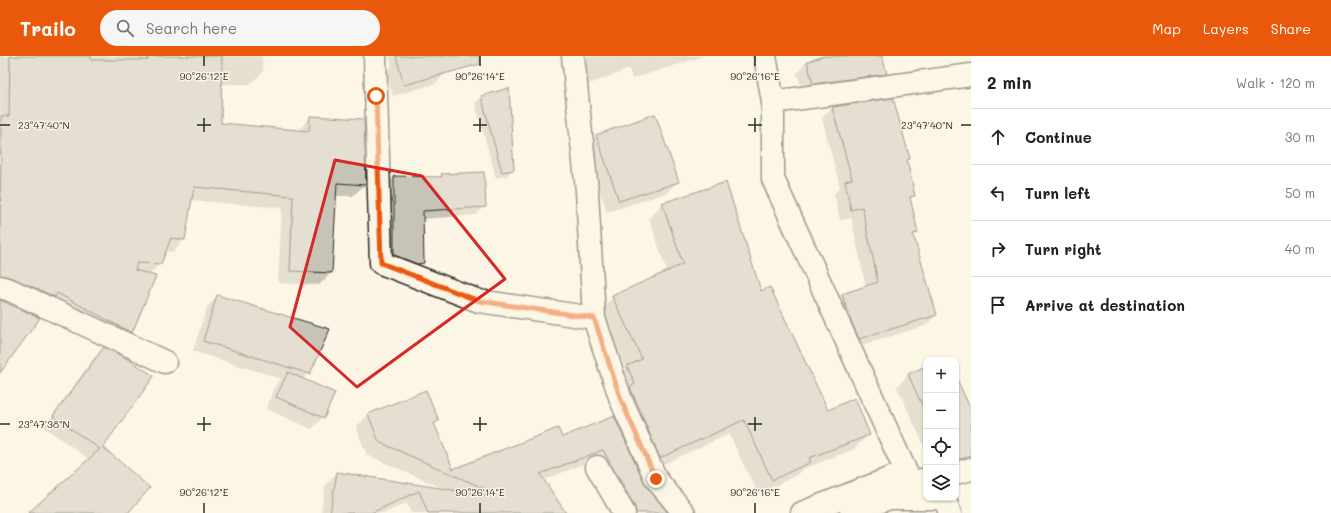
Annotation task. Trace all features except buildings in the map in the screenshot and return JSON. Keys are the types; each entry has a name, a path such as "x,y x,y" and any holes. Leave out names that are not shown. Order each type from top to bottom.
{"street":[{"path":"375,56 381,263 479,301 594,318"},
{"path":"574,56 587,191 594,318 621,400 656,479 684,513"},
{"path":"765,56 773,102 773,179 919,481"},
{"path":"773,102 971,76"},
{"path":"0,287 10,290 165,362"},
{"path":"597,467 624,513"},
{"path":"959,472 971,469"},
{"path":"802,513 891,478 919,481"},
{"path":"851,513 889,498 923,498"},
{"path":"945,501 950,513"}],"highlighted area":[{"path":"335,160 422,176 505,279 357,387 290,327"}],"route":[{"path":"376,96 381,263 479,301 594,318 621,400 656,479"}]}
